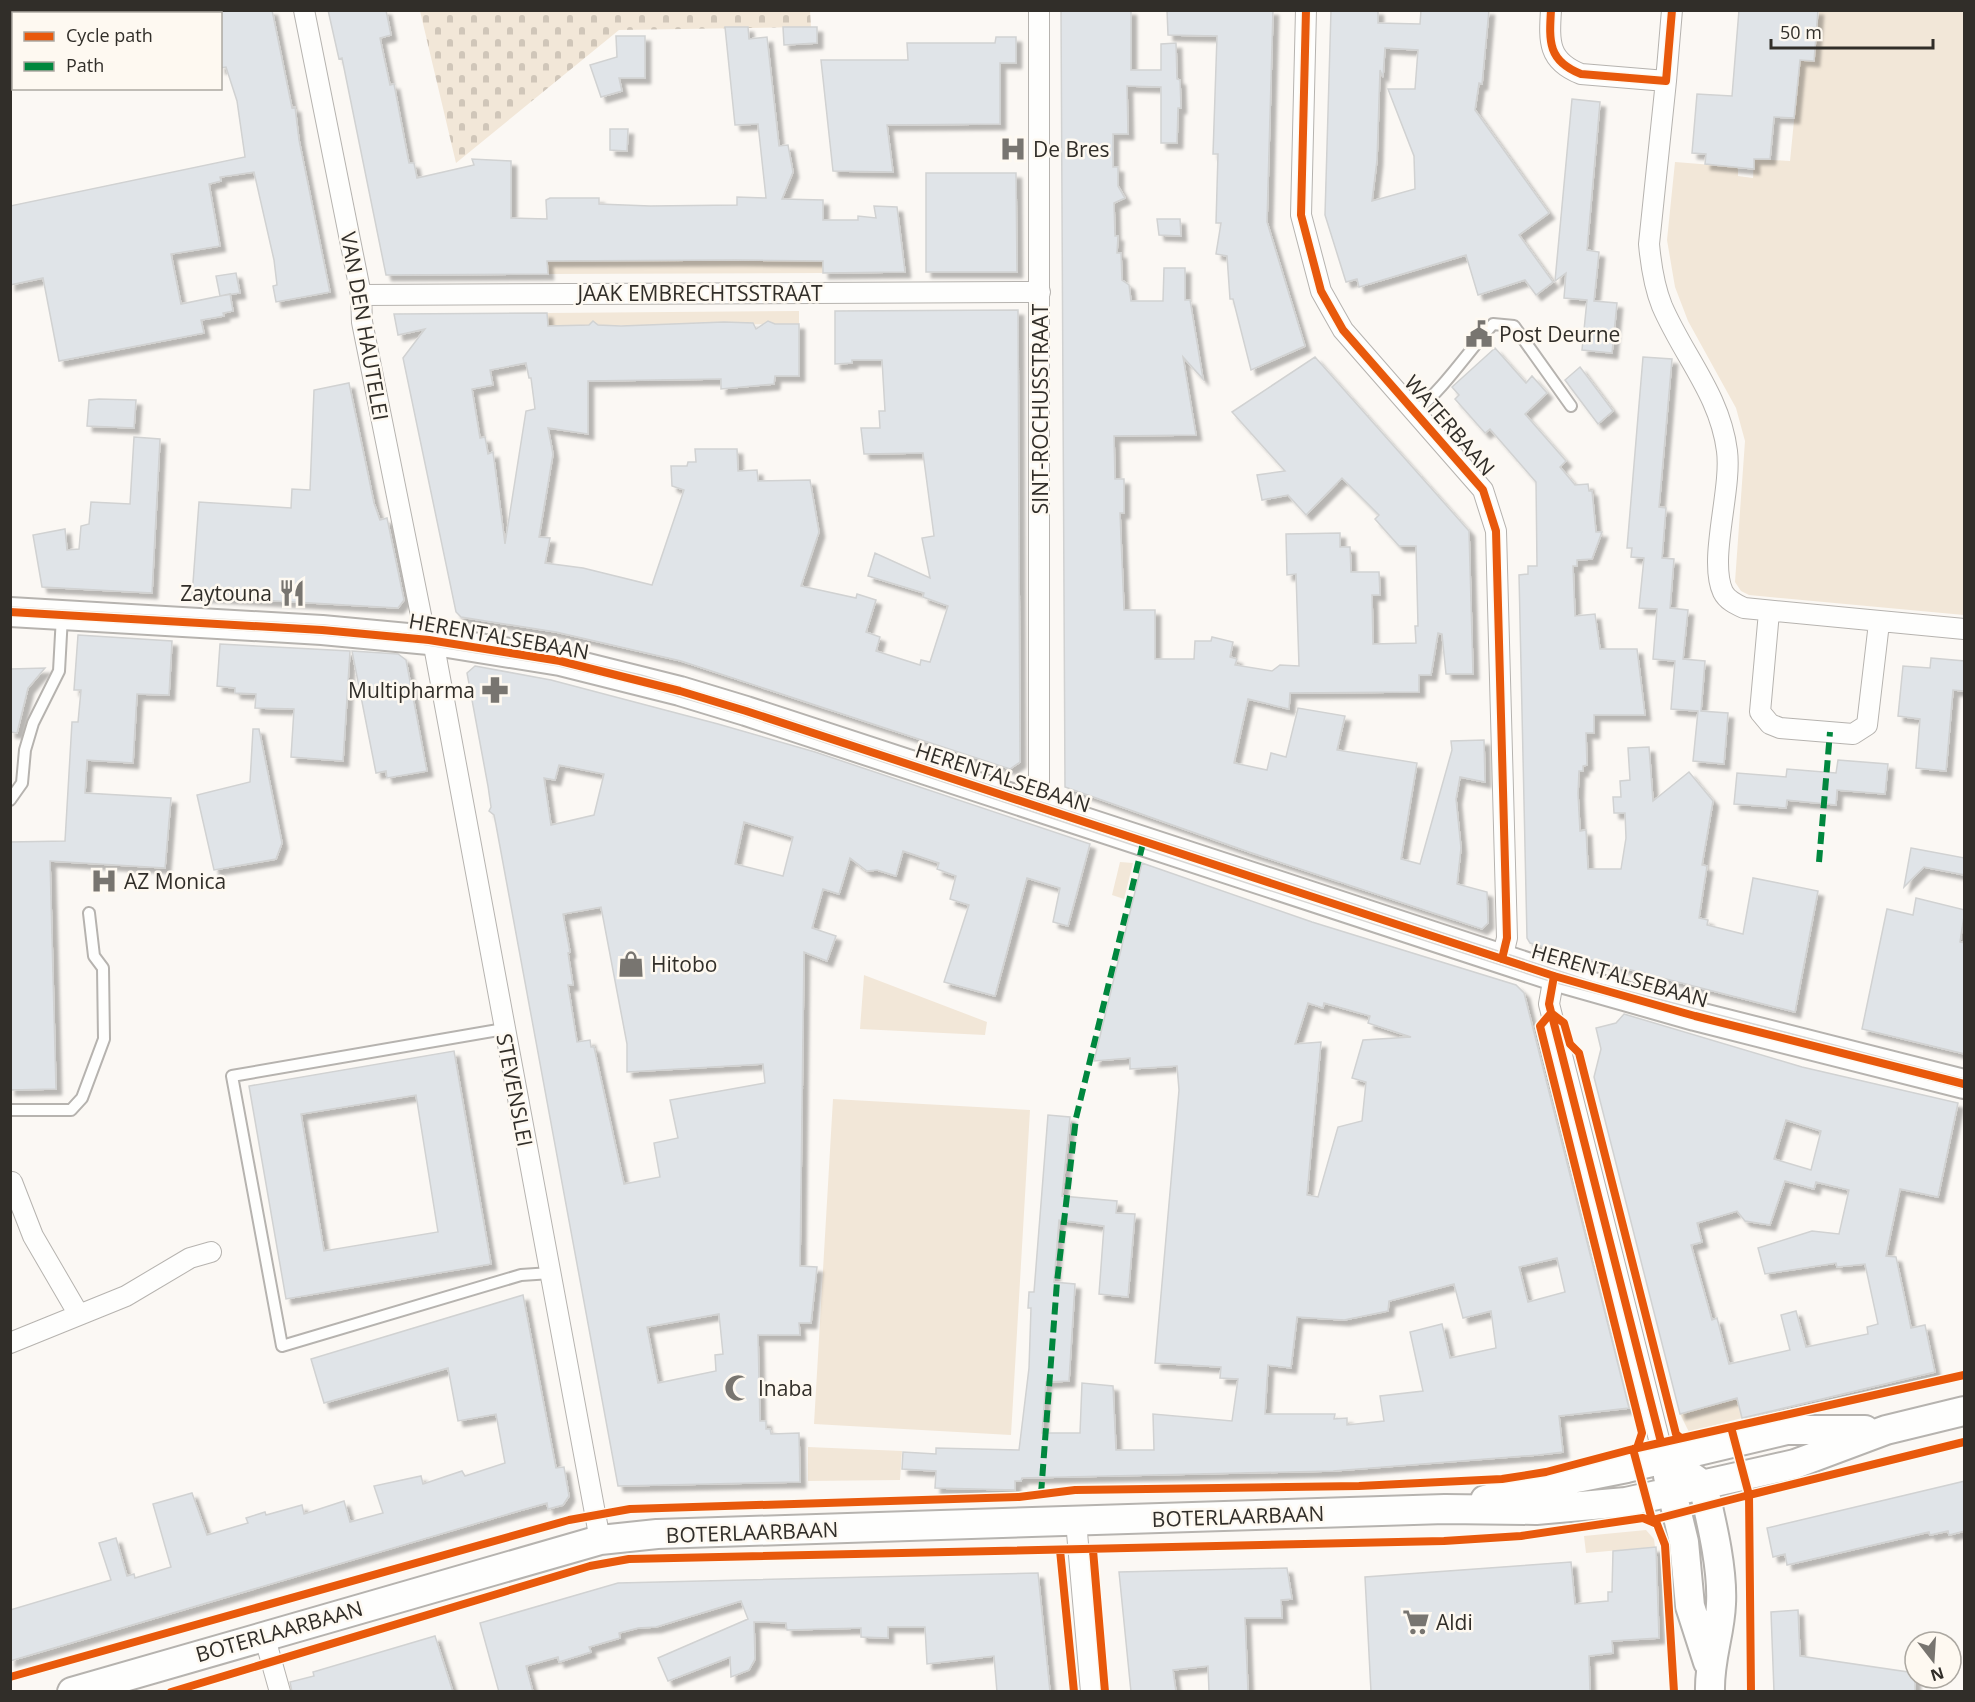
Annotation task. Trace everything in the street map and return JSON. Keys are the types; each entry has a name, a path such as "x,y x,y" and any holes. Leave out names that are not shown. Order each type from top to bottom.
{"street":[{"name":"VAN DEN HAUTELEI","path":"304,10 361,295 362,322 425,635 429,640"},
{"name":"SINT-ROCHUSSTRAAT","path":"1033,806 1040,785 1039,10"},
{"name":"WATERBAAN","path":"1306,10 1301,195 1306,240 1329,311 1342,330 1483,490 1496,531 1507,938 1502,959"},
{"path":"1551,10 1549,37 1552,51 1569,69 1581,74 1666,81"},
{"path":"1672,10 1649,244 1651,266 1662,306 1714,400 1725,436 1727,476 1718,568 1724,594 1732,603 1744,608 1769,612 1965,629"},
{"name":"JAAK EMBRECHTSSTRAAT","path":"361,295 1040,292"},
{"name":"HERENTALSEBAAN","path":"10,612 322,630 429,640 560,662 680,691 1554,976 1695,1016 1965,1084"},
{"path":"1769,612 1760,712 1770,724 1790,729 1853,734 1867,725 1879,623"},
{"name":"STEVENSLEI","path":"429,640 434,646 600,1540"},
{"path":"1554,976 1549,1004 1665,1459 1684,1542 1690,1606 1710,1679"},
{"path":"12,1182 33,1236 79,1315"},
{"path":"10,1342 126,1296 190,1258 211,1252"},
{"name":"BOTERLAARBAAN","path":"72,1692 600,1540 657,1534 1454,1509 1536,1510 1626,1502 1795,1464 1886,1430 1965,1411"},
{"name":"BOTERLAARBAAN","path":"1454,1509 1531,1487 1787,1430 1886,1430"},
{"path":"1665,1459 1703,1485 1713,1529 1721,1604 1710,1679"},
{"path":"1076,1521 1091,1692"},
{"path":"264,1635 280,1692"}],"lane":[{"path":"1415,412 1447,383 1454,368 1492,324 1514,326 1571,406"},
{"path":"10,800 22,783 25,750 33,723 59,671 62,614"},
{"path":"10,1110 71,1110 82,1098 104,1039 103,968 94,956 88,913"},
{"path":"504,1029 232,1076 282,1346 521,1275 551,1273"}],"green space":[{"path":"810,10 811,27 619,30 456,163 420,11"},
{"path":"1819,11 1964,11 1964,615 1749,595 1741,591 1735,582 1745,441 1736,408 1688,321 1675,287 1667,240 1675,162 1738,167 1738,176 1753,178 1754,159 1790,161 1800,60 1814,61 1815,41 1808,22 1818,23"},
{"path":"547,261 823,261 823,273 548,274"},
{"path":"799,311 799,324 548,326 547,313"},
{"path":"1120,862 1133,863 1124,899 1112,895"},
{"path":"864,975 987,1022 985,1035 860,1029"},
{"path":"833,1099 1030,1110 1011,1435 814,1424"},
{"path":"1738,1399 1742,1418 1689,1432 1680,1414"},
{"path":"808,1447 902,1451 900,1480 808,1481"},
{"path":"1646,1530 1654,1539 1655,1547 1586,1553 1584,1536"}],"building":[{"path":"220,10 272,10 292,108 295,107 299,140 330,292 276,302 273,286 277,285 274,260 254,172 220,177 221,181 209,184 220,246 171,254 181,304 230,294 233,311 223,313 224,316 201,320 204,333 59,361 43,278 10,285 10,206 245,157 237,101 226,67 222,68 222,12"},
{"path":"328,10 386,10 391,35 380,38 390,85 394,84 409,163 414,163 417,178 474,165 472,159 511,161 511,218 547,219 546,200 550,198 599,198 599,204 650,206 737,205 737,197 766,198 758,124 735,125 725,27 748,27 749,39 767,37 779,146 788,145 793,172 782,199 823,200 823,220 858,220 858,216 876,218 874,206 897,207 905,272 823,273 823,261 547,261 548,274 386,275 342,58 339,59"},
{"path":"1061,10 1131,10 1131,70 1161,70 1161,44 1176,43 1177,79 1180,80 1181,108 1178,108 1177,143 1161,143 1161,87 1127,86 1128,134 1113,134 1113,167 1118,167 1118,186 1125,198 1114,203 1115,236 1118,236 1117,253 1121,253 1122,280 1129,285 1131,301 1163,301 1164,268 1185,268 1185,300 1190,300 1203,379 1183,357 1196,435 1114,436 1115,479 1124,479 1124,513 1120,513 1124,610 1155,610 1155,659 1194,659 1195,641 1211,641 1212,637 1233,642 1230,657 1237,659 1235,665 1272,671 1280,665 1299,666 1296,574 1287,575 1286,534 1340,533 1340,547 1350,547 1351,572 1379,572 1380,595 1372,595 1373,644 1416,643 1415,626 1418,626 1416,546 1399,546 1375,519 1379,515 1342,478 1306,515 1288,495 1262,500 1257,475 1285,471 1232,412 1315,357 1469,531 1473,674 1446,674 1442,634 1438,633 1431,675 1419,675 1419,692 1290,693 1289,709 1248,699 1234,763 1267,770 1271,753 1286,757 1298,708 1345,716 1337,750 1417,763 1401,859 1420,864 1452,750 1451,741 1484,740 1485,782 1460,777 1456,799 1461,848 1457,884 1487,892 1488,923 1482,929 1249,852 1065,787"},
{"path":"1167,10 1273,10 1267,222 1305,346 1251,370 1233,299 1230,299 1227,256 1216,254 1221,223 1216,223 1218,154 1213,154 1217,36 1168,35"},
{"path":"1331,10 1378,10 1378,23 1420,24 1421,10 1489,10 1482,84 1479,83 1475,110 1549,213 1519,235 1553,282 1536,295 1525,280 1478,295 1466,255 1359,287 1357,279 1346,282 1325,215","holes":["1385,48 1418,50 1415,89 1388,89 1414,156 1415,189 1372,201 1377,160 1380,70 1383,77"]},
{"path":"1739,10 1818,10 1814,61 1800,60 1794,118 1774,117 1770,159 1754,159 1754,169 1705,164 1706,154 1692,153 1697,94 1732,96"},
{"path":"783,27 817,27 817,43 784,45"},
{"path":"616,36 645,36 645,78 619,78 622,91 601,97 590,65 617,57"},
{"path":"996,37 1016,37 1016,63 1000,63 1000,124 887,125 893,172 833,171 821,60 908,60 907,43 995,43"},
{"path":"1572,99 1600,102 1587,250 1599,252 1594,301 1617,303 1612,353 1582,350 1587,300 1564,298 1566,273 1555,281"},
{"path":"610,129 628,129 627,151 610,150"},
{"path":"926,173 1016,173 1017,272 926,272"},
{"path":"1157,219 1180,219 1181,236 1159,235"},
{"path":"236,273 240,293 220,296 216,276"},
{"path":"1018,310 1020,762 1010,769 681,661 556,632 461,617 456,612 403,358 425,329 398,335 394,314 547,313 548,326 589,325 593,321 598,325 621,326 724,322 753,323 756,329 768,321 775,324 799,324 799,376 775,376 774,384 721,389 721,379 588,381 588,434 548,428 553,454 539,537 550,538 545,563 583,568 652,585 684,490 672,486 671,466 687,466 688,462 696,462 695,449 737,449 738,471 757,470 758,481 810,480 819,532 801,586 856,598 857,594 876,600 866,632 880,637 876,651 920,665 921,660 930,662 948,606 923,597 924,593 868,576 875,553 930,578 922,538 934,536 923,453 864,454 861,428 880,428 879,411 885,411 882,360 852,360 852,363 835,364 835,311","holes":["526,363 529,378 531,378 535,409 526,411 505,544 493,452 488,454 485,437 480,438 472,389 493,385 490,370"]},
{"path":"1495,348 1526,383 1532,376 1547,393 1525,414 1566,461 1560,467 1575,485 1588,484 1589,491 1592,491 1596,532 1602,532 1592,559 1577,560 1577,566 1573,566 1575,616 1595,614 1600,649 1637,649 1645,715 1594,715 1594,733 1586,733 1587,765 1583,766 1583,771 1579,771 1578,794 1580,831 1586,830 1588,869 1621,869 1626,838 1625,813 1614,813 1613,797 1621,797 1620,781 1630,780 1628,748 1649,747 1653,801 1689,772 1713,801 1702,865 1707,866 1699,918 1708,920 1707,925 1743,934 1753,878 1818,891 1795,1012 1557,951 1530,943 1527,938 1519,575 1528,574 1528,566 1537,566 1536,482 1490,429 1485,433 1455,399 1459,395 1452,387"},
{"path":"1643,357 1672,359 1659,507 1666,508 1662,558 1674,559 1670,608 1688,610 1683,659 1705,661 1701,711 1728,713 1724,764 1693,761 1698,711 1671,709 1675,661 1653,659 1657,609 1639,608 1644,558 1631,557 1632,548 1627,548"},
{"path":"1580,367 1613,411 1598,424 1565,380"},
{"path":"349,383 374,503 380,520 387,518 404,600 398,608 192,596 199,502 291,508 292,489 310,490 314,390"},
{"path":"89,400 136,400 134,428 87,426"},
{"path":"134,437 160,439 152,593 42,587 33,535 65,529 67,550 79,549 81,526 89,524 91,502 130,504"},
{"path":"78,635 172,641 169,695 137,694 133,763 87,760 85,793 171,798 165,868 50,861 56,1089 10,1090 10,842 65,841 72,722 78,722 81,690 74,690"},
{"path":"220,644 350,651 343,761 291,757 294,709 255,708 256,694 235,693 235,688 217,686"},
{"path":"352,651 398,654 406,660 427,771 387,778 386,771 376,773"},
{"path":"1931,658 1965,661 1965,691 1953,690 1946,771 1916,768 1920,719 1898,716 1903,666 1930,668"},
{"path":"475,666 551,680 718,724 815,752 1090,844 1068,926 1053,922 1060,888 1027,878 995,996 944,982 969,905 950,899 956,876 937,869 939,863 903,851 896,876 877,870 867,871 850,858 839,894 823,889 812,928 836,936 827,961 804,952 800,1266 817,1267 811,1323 799,1323 800,1335 758,1335 760,1421 766,1421 766,1429 770,1429 771,1434 799,1433 800,1482 618,1486 496,825 494,815 489,811 491,807 488,786 467,673","holes":["559,765 604,774 594,815 551,825 544,778 555,780","744,822 793,837 783,876 735,864","601,907 627,1044 627,1072 763,1064 765,1083 670,1100 678,1138 654,1143 660,1177 624,1184 594,1047 591,1047 590,1040 577,1042 568,985 573,985 568,953 570,952 563,914","719,1314 723,1354 715,1355 716,1371 658,1383 647,1327"]},
{"path":"45,668 28,688 17,733 10,732 10,669"},
{"path":"253,729 259,729 282,843 276,859 214,870 197,795 250,782"},
{"path":"1838,760 1888,764 1885,794 1837,790 1836,805 1787,800 1786,808 1734,804 1737,773 1786,777 1787,769 1836,773"},
{"path":"1911,848 1965,858 1965,875 1924,867 1904,887"},
{"path":"1142,863 1312,922 1516,985 1524,993 1629,1408 1559,1416 1563,1452 1538,1455 1333,1471 1022,1478 1021,1481 1015,1481 1015,1490 935,1488 936,1471 902,1469 903,1452 936,1454 936,1448 1019,1450 1029,1368 1031,1308 1028,1308 1029,1292 1034,1292 1048,1115 1070,1117 1062,1196 1117,1201 1116,1213 1135,1214 1128,1297 1099,1294 1104,1226 1059,1220 1054,1282 1075,1284 1069,1381 1046,1382 1042,1433 1080,1433 1082,1383 1113,1386 1116,1450 1154,1450 1153,1414 1232,1421 1238,1379 1220,1378 1221,1367 1155,1363 1179,1090 1177,1066 1130,1069 1130,1058 1094,1061","holes":["1308,1003 1323,1008 1324,1003 1370,1016 1368,1023 1411,1037 1363,1040 1352,1078 1366,1082 1362,1121 1338,1127 1318,1197 1307,1195 1321,1042 1295,1044","1557,1258 1565,1292 1528,1302 1519,1267","1454,1284 1463,1318 1491,1311 1496,1348 1450,1358 1442,1324 1410,1332 1423,1391 1380,1396 1384,1421 1347,1425 1347,1418 1334,1419 1335,1414 1265,1414 1268,1365 1291,1368 1297,1317 1344,1320 1388,1311 1389,1301"]},
{"path":"1916,898 1965,910 1960,942 1965,943 1965,1054 1862,1029 1887,909 1913,915"},
{"path":"1624,1014 1802,1067 1958,1103 1938,1197 1900,1189 1886,1256 1896,1257 1911,1328 1925,1325 1935,1372 1742,1418 1737,1398 1680,1414 1594,1077 1601,1049 1596,1028 1616,1023","holes":["1786,1120 1821,1131 1811,1170 1774,1159","1785,1181 1814,1189 1816,1182 1849,1190 1839,1234 1812,1231 1758,1248 1765,1274 1836,1263 1837,1267 1865,1264 1878,1324 1867,1327 1868,1334 1806,1347 1796,1311 1781,1315 1790,1350 1729,1364 1717,1318 1712,1320 1691,1245 1702,1242 1697,1223 1737,1211 1745,1221 1770,1225"]},
{"path":"454,1051 491,1264 286,1299 249,1086","holes":["416,1095 438,1232 324,1251 301,1114"]},
{"path":"523,1295 556,1468 564,1467 569,1496 563,1505 548,1509 547,1503 515,1512 10,1661 10,1610 111,1580 99,1543 116,1538 127,1576 134,1574 135,1578 171,1567 153,1504 192,1493 207,1535 248,1523 246,1518 265,1512 266,1515 302,1505 304,1514 344,1501 350,1522 383,1513 374,1486 421,1476 423,1484 462,1471 465,1476 505,1463 496,1414 458,1421 448,1368 324,1403 311,1359"},
{"path":"1965,1481 1965,1531 1949,1535 1948,1531 1930,1535 1929,1532 1787,1565 1785,1554 1773,1557 1767,1528"},
{"path":"1656,1547 1659,1638 1612,1641 1613,1653 1589,1656 1590,1692 1371,1692 1365,1577 1571,1562 1575,1604 1608,1601 1608,1592 1612,1592 1613,1551"},
{"path":"1287,1568 1292,1599 1281,1600 1282,1618 1245,1618 1248,1692 1209,1692 1208,1666 1173,1670 1176,1692 1131,1692 1119,1572"},
{"path":"1038,1573 1050,1692 997,1692 994,1656 927,1664 925,1627 888,1627 888,1638 861,1637 861,1628 787,1630 786,1623 764,1622 754,1622 755,1659 749,1670 731,1677 730,1657 668,1681 658,1658 748,1619 741,1601 656,1627 638,1628 619,1633 620,1638 589,1647 591,1652 559,1662 558,1657 526,1666 533,1692 499,1692 480,1623 618,1583"},
{"path":"1798,1610 1800,1656 1903,1671 1903,1690 1915,1690 1915,1692 1774,1692 1771,1612"},
{"path":"435,1636 453,1692 292,1692 290,1682 314,1676 313,1672"}],"tram line":[{"path":"10,607 323,625 425,635 561,657 641,675 747,706 1593,982 1964,1079"},
{"path":"10,616 415,643 559,666 639,685 745,716 1553,982 1964,1089"}],"marked path":[{"path":"1819,862 1830,732"},
{"path":"1041,1494 1057,1282 1076,1118 1143,843"}],"cycle path":[{"path":"1306,10 1301,215 1321,291 1343,330 1483,490 1496,531 1507,938 1502,959"},
{"path":"1551,10 1550,32 1553,49 1556,56 1570,69 1581,74 1666,81 1672,10"},
{"path":"10,612 322,630 429,640 560,661 680,691 746,711 1554,976 1695,1016 1964,1084"},
{"path":"1554,976 1549,1004 1661,1442"},
{"path":"1637,1448 1642,1433 1540,1026 1551,1013 1564,1023 1570,1044 1579,1053 1676,1434 1681,1438"},
{"path":"1731,1427 1749,1495 1652,1520 1633,1449 1964,1375"},
{"path":"1751,1692 1749,1495 1964,1442"},
{"path":"10,1677 569,1520 630,1509 1019,1497 1075,1490 1359,1486 1502,1479 1546,1472 1633,1449"},
{"path":"171,1692 590,1566 629,1559 1444,1541 1521,1536 1643,1518 1657,1524 1665,1545 1674,1692"},
{"path":"1060,1550 1074,1692"},
{"path":"1093,1550 1105,1692"}],"place":[{"name":"De Bres","path":"1013,149"},
{"name":"Post Deurne","path":"1479,334"},
{"name":"Zaytouna","path":"292,593"},
{"name":"Multipharma","path":"495,690"},
{"name":"AZ Monica","path":"104,881"},
{"name":"Hitobo","path":"631,964"},
{"name":"Inaba","path":"738,1388"},
{"name":"Aldi","path":"1416,1622"}]}
